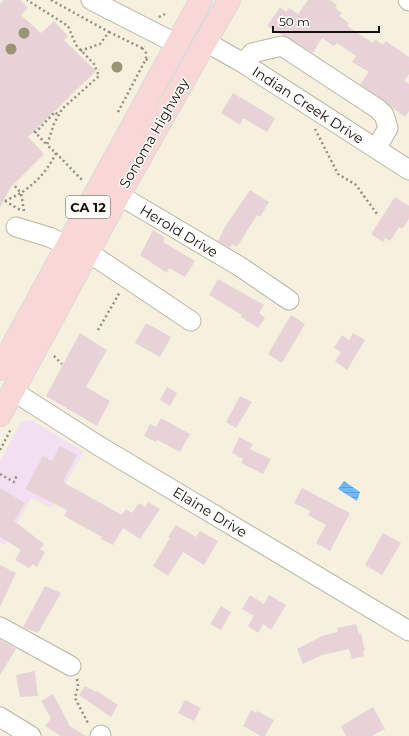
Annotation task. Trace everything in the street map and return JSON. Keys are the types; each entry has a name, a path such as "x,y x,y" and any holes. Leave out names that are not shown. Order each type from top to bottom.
{"main road":[{"name":"Sonoma Highway","path":"0,369 67,245 86,186 177,44 201,0"},
{"name":"Sonoma Highway","path":"0,414 88,252 229,0"},
{"path":"177,44 202,49"}],"street":[{"path":"102,3 177,44"},
{"path":"243,63 252,53 282,46 378,109 384,115 388,128 376,149"},
{"name":"Indian Creek Drive","path":"202,49 243,63 409,170"},
{"name":"Herold Drive","path":"119,196 239,266 289,300"},
{"path":"22,220 49,237 67,245"},
{"path":"88,252 191,321"},
{"name":"Elaine Drive","path":"13,391 92,442 409,631"},
{"path":"0,627 71,666"},
{"path":"0,717 31,736"}],"path":[{"path":"27,0 68,26 80,51 94,64 98,76 70,100 58,115 47,145"},
{"path":"51,0 109,32 142,48 146,53 146,59 116,116"},
{"path":"80,51 100,44 109,32"},
{"path":"142,48 144,45 150,49"},
{"path":"146,59 149,61 151,54"},
{"path":"58,115 55,112 35,132 86,186"},
{"path":"313,126 338,174 356,185 377,214"},
{"path":"5,201 21,193 42,176 49,167 56,153"},
{"path":"86,172 86,186"},
{"path":"13,184 21,193 22,220"},
{"path":"98,330 119,294 130,279"},
{"path":"54,356 62,364"},
{"path":"0,474 14,482 17,475"},
{"path":"71,666 76,674 78,686 75,698 89,725 101,736"}],"shaded area":[{"path":"32,420 84,452 51,508 31,498 5,545 0,542 0,461 21,422"}],"water":[{"path":"344,481 360,492 357,501 338,489"}],"building":[{"path":"4,0 20,0 28,8 21,15 41,33 54,21 68,36 64,40 96,71 28,137 44,154 11,187 0,207 0,4"},
{"path":"308,0 330,0 337,5 335,8 342,13 339,16 349,23 347,26 373,43 375,39 383,45 386,41 409,57 409,74 404,81 409,84 409,111 405,117 360,84 369,72 352,62 356,56 337,43 334,46 322,38 313,53 267,26 280,7 286,12 289,8 298,14"},
{"path":"233,93 275,118 267,132 243,118 240,125 221,113"},
{"path":"250,190 269,202 260,217 257,215 237,247 232,244 230,248 218,241 225,227"},
{"path":"395,197 409,206 409,219 402,229 399,227 390,241 385,238 383,242 371,234"},
{"path":"153,230 165,238 163,242 195,261 185,277 169,268 167,273 140,255"},
{"path":"218,279 264,305 259,313 265,318 258,328 241,317 242,315 209,295"},
{"path":"291,315 305,324 282,363 268,354"},
{"path":"146,323 171,337 160,357 135,343"},
{"path":"80,333 107,350 86,387 110,401 97,426 46,396"},
{"path":"353,333 365,340 347,370 335,361 341,352 334,348 342,335 349,340"},
{"path":"167,387 177,393 170,406 160,400"},
{"path":"240,396 252,402 236,428 226,422"},
{"path":"161,418 190,434 180,452 157,440 156,442 144,436 150,424 156,427"},
{"path":"239,437 253,444 250,449 271,459 263,474 241,463 243,459 232,453"},
{"path":"60,446 77,455 63,482 122,515 126,509 132,513 139,503 145,507 148,502 160,509 140,539 123,528 113,545 101,539 102,537 64,516 67,510 25,489 43,456 52,461"},
{"path":"0,488 25,503 14,521 44,544 40,549 45,552 37,567 33,564 29,568 15,560 21,550 0,537"},
{"path":"302,488 350,513 330,551 316,543 326,525 308,515 310,511 294,503"},
{"path":"176,525 196,537 200,531 218,541 204,565 183,552 168,576 153,566"},
{"path":"383,533 401,543 382,575 365,565"},
{"path":"0,565 16,573 0,607"},
{"path":"45,586 61,593 38,633 23,627"},
{"path":"250,595 264,604 269,595 286,605 271,630 263,624 258,633 248,626 254,616 242,609"},
{"path":"221,606 231,612 221,630 210,624"},
{"path":"356,624 359,634 361,633 365,651 363,651 364,656 352,659 349,649 322,655 303,664 297,649 322,636 338,632 337,628"},
{"path":"0,640 16,649 0,675"},
{"path":"35,671 38,696 20,697 16,675"},
{"path":"85,686 96,692 97,691 118,705 111,717 79,695"},
{"path":"53,694 70,726 86,736 61,736 45,726 51,718 41,701"},
{"path":"185,700 201,708 194,721 178,713"},
{"path":"373,707 385,729 372,736 346,736 341,726"},
{"path":"251,710 256,713 257,711 274,720 265,736 261,736 243,726"}]}
